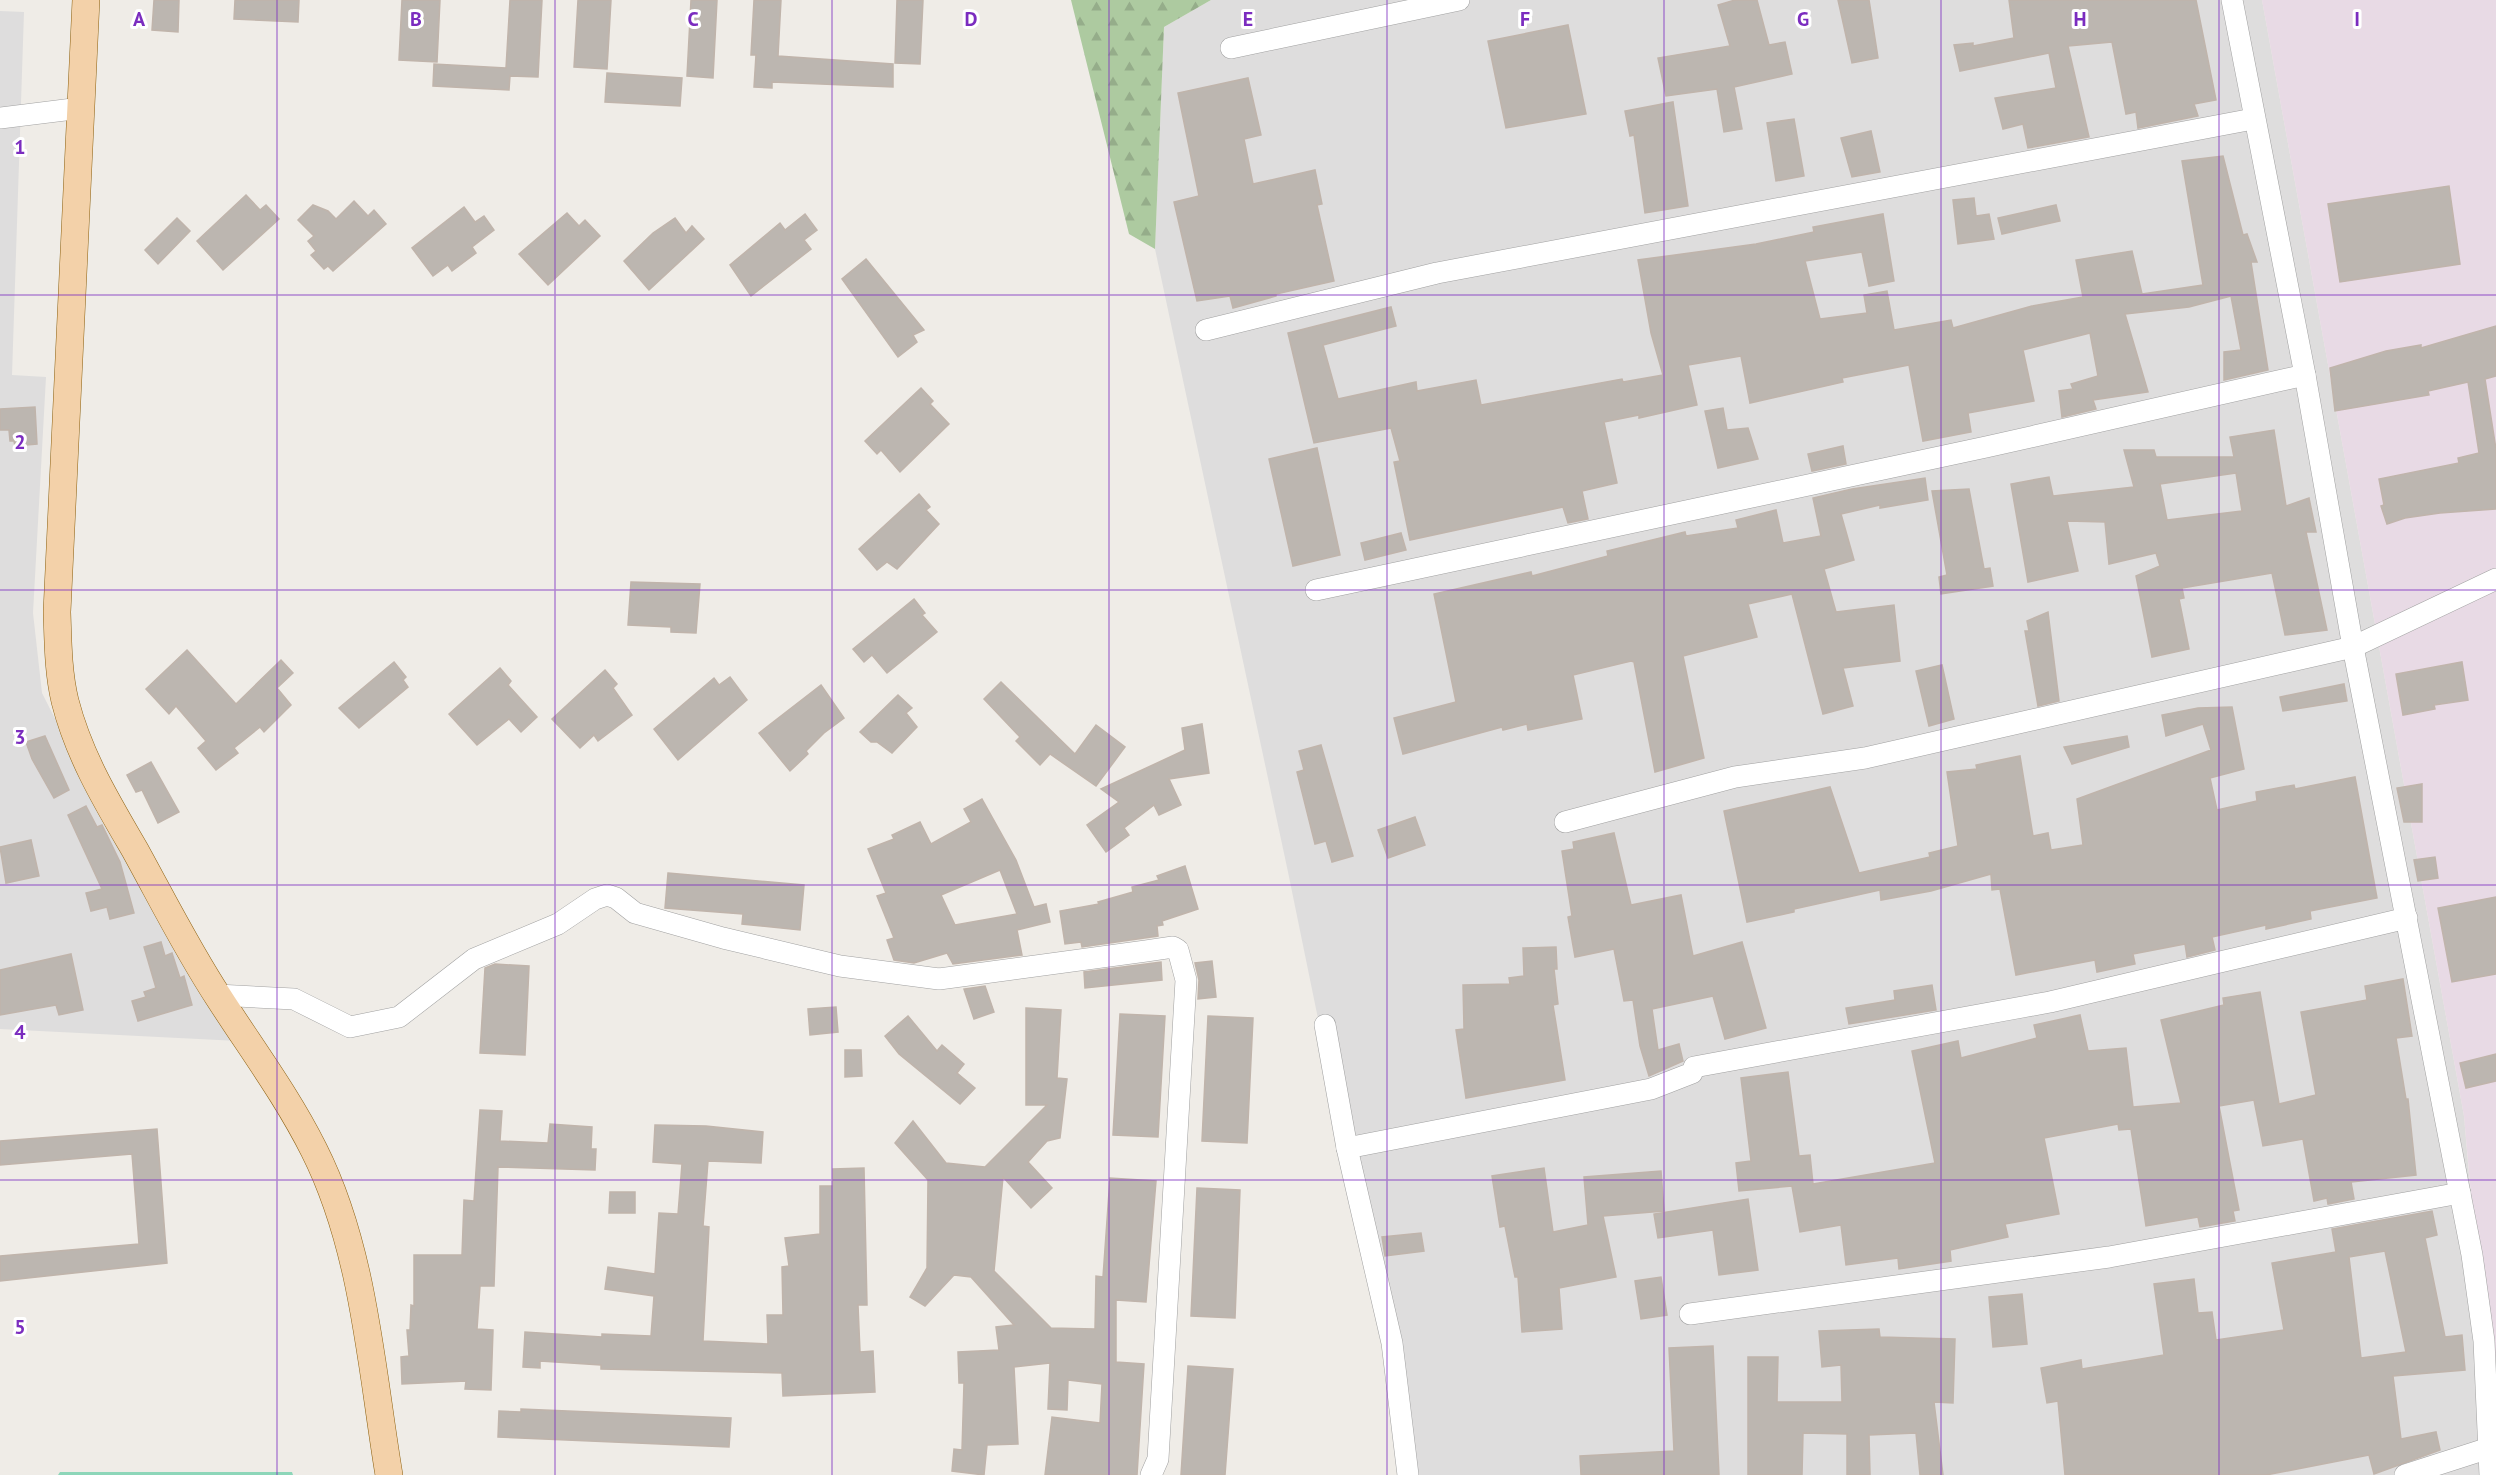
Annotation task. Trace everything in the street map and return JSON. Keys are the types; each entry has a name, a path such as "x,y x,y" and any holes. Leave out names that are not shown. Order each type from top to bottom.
{"main road":[{"path":"86,0 57,612 63,688 75,735 93,778 217,996 281,1091 314,1149 330,1185 345,1227 357,1281 389,1475"}],"street":[{"path":"1232,48 1401,6 1459,0"},
{"path":"2232,0 2253,119 2305,375 2353,647 2460,1192 2484,1341 2490,1475"},
{"path":"0,118 81,108"},
{"path":"1206,330 1437,273 2253,119"},
{"path":"1316,590 1986,447 2305,375"},
{"path":"1565,822 1736,777 1865,758 2353,647 2496,579"},
{"path":"217,996 294,999 350,1027 399,1017 474,959 558,924 595,899 607,895 616,898 635,913 723,939 840,966 939,979 1155,950 1173,948 1178,950 1186,980 1158,1459 1151,1475"},
{"path":"1347,1148 1651,1089 1692,1073 1694,1067 2050,1002 2407,918"},
{"path":"1325,1025 1347,1148 1392,1343 1408,1475"},
{"path":"1690,1314 2109,1257 2460,1192"},
{"path":"2405,1475 2489,1448"}],"shaded area":[{"path":"1211,0 2262,0 2464,1116 2486,1379 2490,1475 1403,1475 1375,1297 1288,872 1155,249 1164,27"},
{"path":"2262,0 2496,0 2496,1475 2464,1116"},
{"path":"0,11 24,12 12,375 46,377 33,613 42,693 105,818 238,1041 0,1029"}],"green space":[{"path":"1071,0 1211,0 1164,27 1155,249 1129,234"},
{"path":"60,1472 292,1472 293,1475 58,1475"}],"building":[{"path":"154,0 179,0 178,32 152,30"},
{"path":"235,0 299,0 298,22 234,19"},
{"path":"402,0 440,0 437,62 399,60"},
{"path":"510,0 542,0 538,77 510,76 509,90 433,86 434,64 506,68"},
{"path":"578,0 611,0 607,69 574,67"},
{"path":"691,0 717,0 713,78 687,76"},
{"path":"754,0 781,0 778,56 893,64 893,87 772,82 772,88 754,87 756,55 751,55"},
{"path":"897,0 923,0 920,64 895,63"},
{"path":"1735,0 1757,0 1769,45 1785,42 1792,74 1734,87 1742,129 1724,132 1717,89 1666,96 1658,58 1730,46 1718,5"},
{"path":"1838,0 1869,0 1878,58 1852,63"},
{"path":"2009,0 2196,0 2216,100 2194,104 2198,116 2138,128 2136,112 2126,114 2112,42 2068,46 2089,137 2028,148 2023,124 2003,129 1995,98 2056,88 2049,53 1960,71 1954,45 1973,43 1973,46 2014,38"},
{"path":"1568,25 1586,114 1506,128 1488,41"},
{"path":"607,73 682,78 680,106 605,102"},
{"path":"1248,78 1261,135 1244,139 1253,184 1315,170 1322,204 1317,205 1334,281 1276,294 1276,296 1233,308 1230,296 1197,301 1174,202 1199,196 1178,93"},
{"path":"1673,102 1688,206 1645,213 1634,135 1630,136 1625,111"},
{"path":"1794,119 1804,176 1776,181 1767,123"},
{"path":"1871,131 1880,172 1852,177 1841,138"},
{"path":"2223,156 2243,235 2247,234 2257,262 2251,262 2268,370 2224,380 2224,352 2241,350 2231,296 2189,307 2125,314 2148,392 2093,400 2096,409 2062,417 2059,391 2073,389 2071,384 2098,376 2090,333 2023,350 2034,401 1968,413 1971,432 1923,441 1909,365 1842,378 1843,382 1750,403 1741,356 1688,365 1697,405 1639,418 1639,415 1604,422 1617,483 1582,491 1588,519 1568,523 1563,507 1410,540 1394,462 1400,461 1391,428 1314,443 1288,333 1391,307 1396,326 1323,345 1338,399 1416,382 1417,391 1476,380 1481,405 1622,379 1623,382 1663,375 1651,333 1638,260 1756,244 1814,232 1813,227 1883,214 1894,281 1869,286 1862,252 1805,261 1820,319 1867,313 1864,295 1887,291 1894,330 1951,320 1953,328 2032,306 2083,297 2076,260 2132,251 2142,294 2203,285 2182,161"},
{"path":"2449,186 2460,264 2340,282 2328,204"},
{"path":"246,195 260,210 266,205 279,219 223,270 197,241"},
{"path":"1974,198 1976,216 1989,214 1994,239 1958,244 1953,200"},
{"path":"354,201 368,216 374,210 386,224 333,271 328,266 324,269 311,255 316,251 308,241 314,236 298,220 313,205 328,211 336,219"},
{"path":"2056,205 2060,221 2002,234 1998,218"},
{"path":"464,207 475,222 484,216 494,230 472,247 476,253 452,271 448,265 433,276 412,248"},
{"path":"567,213 579,226 585,220 600,236 548,285 519,254"},
{"path":"805,214 817,230 804,240 811,249 751,296 730,265 780,223 785,230"},
{"path":"177,218 190,231 158,264 145,250"},
{"path":"675,218 686,233 692,226 704,239 649,290 624,261 653,233"},
{"path":"866,259 924,330 913,335 917,342 898,357 842,279"},
{"path":"2496,326 2496,376 2485,379 2496,449 2496,509 2440,513 2405,518 2387,524 2381,506 2384,505 2379,479 2459,463 2458,458 2479,453 2468,382 2428,391 2429,395 2335,411 2330,368 2386,351 2421,345 2421,348"},
{"path":"921,388 933,401 930,404 949,424 900,472 881,450 877,454 865,441"},
{"path":"35,407 37,444 15,446 14,441 10,441 9,430 0,430 0,409"},
{"path":"1723,408 1727,430 1748,428 1758,459 1718,468 1705,411"},
{"path":"2274,430 2286,506 2309,498 2316,532 2306,532 2327,630 2285,635 2272,573 2182,588 2184,598 2179,599 2189,649 2152,657 2136,576 2160,566 2156,553 2109,564 2105,522 2067,521 2078,571 2028,582 2011,484 2049,477 2053,496 2134,487 2124,450 2154,450 2156,457 2234,457 2230,437","holes":["2236,473 2242,511 2167,520 2160,484"]},
{"path":"1843,446 1846,464 1812,471 1808,454"},
{"path":"1317,448 1340,555 1293,566 1269,459"},
{"path":"1925,478 1928,500 1880,508 1880,505 1841,514 1854,560 1824,569 1836,612 1894,605 1900,661 1843,668 1853,706 1823,714 1792,594 1748,604 1757,637 1683,656 1704,758 1655,772 1634,662 1631,661 1573,675 1582,719 1528,730 1527,724 1503,730 1502,727 1403,754 1394,718 1456,702 1434,594 1531,572 1532,576 1608,556 1607,551 1685,532 1686,536 1738,528 1736,520 1776,510 1783,543 1821,536 1813,498 1852,489"},
{"path":"1969,489 1984,569 1990,568 1993,586 1941,594 1939,577 1947,575 1932,491"},
{"path":"919,494 930,507 926,510 939,524 897,569 887,562 877,570 859,549"},
{"path":"1401,533 1406,550 1365,560 1361,543"},
{"path":"631,582 700,584 696,633 671,632 671,627 628,625"},
{"path":"914,599 925,613 922,615 937,632 887,673 872,655 864,662 853,649"},
{"path":"2048,612 2059,701 2038,706 2025,631 2029,631 2027,621"},
{"path":"187,650 236,704 281,660 293,673 277,688 291,705 264,732 260,727 234,748 238,753 216,770 198,748 206,741 176,706 169,714 146,689"},
{"path":"394,662 406,677 403,680 408,687 359,728 339,708"},
{"path":"2462,662 2468,700 2434,705 2435,709 2403,715 2396,674"},
{"path":"1942,665 1954,719 1929,726 1916,671"},
{"path":"500,668 511,681 508,685 537,717 521,732 509,719 477,745 449,714"},
{"path":"605,670 617,684 613,688 632,715 598,741 594,735 580,748 552,719"},
{"path":"730,677 747,700 678,760 654,729 714,678 719,685"},
{"path":"1001,682 1075,754 1096,725 1125,747 1096,786 1050,754 1040,765 1016,741 1020,737 984,699"},
{"path":"2344,684 2347,701 2283,711 2280,697"},
{"path":"821,685 844,718 824,733 806,751 808,754 790,771 759,733"},
{"path":"898,695 912,708 906,713 917,727 892,753 877,742 871,742 860,732"},
{"path":"2232,707 2244,769 2210,778 2217,810 2257,801 2256,792 2294,785 2295,789 2355,777 2377,898 2310,911 2311,919 2266,929 2266,925 2212,937 2215,950 2187,957 2185,944 2133,954 2135,964 2097,972 2095,960 2016,975 2000,889 1992,890 1991,874 1931,891 1881,900 1880,890 1747,922 1724,811 1830,787 1859,873 1930,857 1929,853 1958,846 1947,772 1977,769 1976,765 2020,756 2033,836 2048,833 2051,850 2083,845 2077,799 2211,750 2203,724 2166,736 2162,715 2198,708"},
{"path":"1202,724 1209,773 1169,779 1181,805 1159,815 1154,805 1124,828 1129,835 1106,852 1087,825 1119,802 1101,789 1185,750 1182,728"},
{"path":"45,736 69,790 54,798 32,759 26,742"},
{"path":"2127,736 2129,747 2072,764 2064,747"},
{"path":"1321,745 1353,856 1332,862 1326,841 1315,844 1297,772 1304,770 1299,751"},
{"path":"151,762 179,812 158,823 142,790 136,792 127,775"},
{"path":"2422,784 2422,822 2404,822 2397,788"},
{"path":"982,799 1016,860 1034,907 1046,904 1050,922 1017,930 1022,955 953,964 947,953 914,963 894,960 887,940 894,938 877,896 886,893 868,849 894,839 892,835 920,822 931,844 971,822 964,809","holes":["1000,870 1017,914 955,925 941,895"]},
{"path":"86,806 97,827 102,825 120,862 134,913 110,919 107,907 91,911 86,893 102,889 68,815"},
{"path":"1415,817 1425,845 1388,858 1378,830"},
{"path":"1614,833 1631,905 1681,895 1693,956 1742,942 1766,1028 1725,1039 1713,996 1652,1009 1658,1050 1679,1044 1683,1061 1649,1076 1640,1046 1633,1000 1624,1001 1614,949 1575,957 1568,917 1572,916 1562,851 1574,849 1573,842"},
{"path":"31,840 39,876 6,883 0,847"},
{"path":"2435,857 2438,878 2418,881 2414,860"},
{"path":"1185,866 1198,909 1162,921 1163,925 1157,926 1158,936 1082,947 1081,942 1065,944 1060,911 1099,904 1098,902 1133,892 1132,887 1159,880 1157,876"},
{"path":"668,873 804,885 800,930 742,924 743,914 665,908"},
{"path":"2496,897 2496,974 2452,982 2438,908"},
{"path":"161,942 165,956 172,953 180,978 184,976 192,1005 138,1021 132,1001 146,997 144,992 156,988 144,947"},
{"path":"1556,947 1557,969 1554,969 1558,1004 1553,1005 1565,1080 1466,1098 1456,1030 1464,1029 1463,985 1510,984 1509,978 1524,976 1523,948"},
{"path":"71,954 83,1010 59,1015 56,1005 0,1015 0,970"},
{"path":"1212,961 1216,997 1198,999 1199,980 1195,963"},
{"path":"1161,962 1162,980 1085,988 1084,972"},
{"path":"495,964 529,966 525,1055 480,1053 485,968"},
{"path":"2403,979 2412,1036 2396,1038 2406,1099 2408,1099 2416,1175 2351,1182 2354,1199 2328,1204 2327,1198 2314,1201 2303,1139 2263,1146 2254,1100 2219,1106 2239,1210 2233,1211 2235,1221 2200,1227 2198,1217 2146,1226 2131,1129 2119,1130 2118,1124 2044,1138 2059,1214 2005,1224 2008,1237 1950,1250 1951,1261 1899,1269 1898,1258 1846,1265 1841,1225 1800,1232 1792,1186 1739,1191 1736,1163 1751,1161 1741,1078 1788,1072 1799,1156 1810,1155 1813,1184 1935,1163 1912,1051 1958,1041 1961,1058 2037,1038 2034,1025 2080,1015 2088,1051 2126,1048 2133,1107 2181,1103 2161,1020 2224,1005 2223,998 2260,992 2279,1104 2316,1095 2301,1012 2367,1000 2365,986"},
{"path":"1932,985 1936,1010 1849,1024 1846,1008 1895,1000 1894,991"},
{"path":"985,986 994,1012 974,1019 964,989"},
{"path":"836,1007 838,1032 810,1035 808,1009"},
{"path":"1026,1008 1061,1010 1057,1078 1067,1079 1060,1138 1047,1141 1028,1162 1052,1188 1031,1208 1003,1177 994,1271 1051,1328 1095,1329 1096,1276 1103,1277 1110,1178 1156,1181 1146,1302 1116,1300 1116,1362 1144,1364 1137,1475 1045,1475 1052,1417 1100,1423 1102,1384 1068,1380 1067,1410 1048,1409 1050,1363 1014,1367 1018,1444 987,1445 984,1475 952,1471 954,1449 962,1450 964,1383 959,1383 958,1352 999,1350 996,1327 1014,1325 971,1277 954,1275 925,1306 910,1297 927,1268 928,1180 895,1143 913,1121 946,1163 985,1167 1047,1105 1026,1105"},
{"path":"1120,1014 1165,1016 1158,1137 1113,1135"},
{"path":"908,1016 937,1051 942,1045 964,1064 957,1073 975,1088 960,1104 899,1054 885,1036"},
{"path":"1208,1016 1253,1018 1247,1143 1202,1141"},
{"path":"845,1050 861,1050 862,1076 845,1077"},
{"path":"2496,1054 2496,1081 2466,1088 2460,1063"},
{"path":"480,1110 502,1111 500,1141 548,1143 550,1124 592,1127 591,1149 596,1149 595,1170 498,1167 494,1286 480,1286 477,1329 493,1330 491,1390 465,1389 466,1381 402,1384 401,1357 409,1356 407,1330 410,1330 411,1305 414,1306 414,1255 462,1255 464,1200 474,1201"},
{"path":"655,1125 706,1126 763,1132 761,1163 708,1161 703,1226 709,1227 703,1341 768,1344 767,1315 783,1315 782,1267 789,1266 785,1238 820,1234 820,1186 833,1186 833,1169 864,1168 867,1305 858,1305 860,1352 873,1351 875,1392 783,1396 782,1373 601,1369 601,1365 540,1361 540,1368 523,1367 525,1332 602,1337 602,1334 651,1336 654,1296 605,1289 608,1267 655,1274 659,1213 678,1214 682,1164 653,1162"},
{"path":"157,1129 167,1263 0,1281 0,1256 139,1244 132,1154 0,1165 0,1141"},
{"path":"1544,1168 1553,1232 1588,1225 1584,1177 1661,1171 1664,1211 1603,1216 1616,1277 1559,1288 1562,1329 1522,1332 1518,1277 1515,1277 1505,1226 1500,1227 1492,1176"},
{"path":"1197,1188 1240,1190 1235,1318 1191,1316"},
{"path":"610,1192 635,1192 635,1213 609,1213"},
{"path":"1748,1199 1758,1270 1719,1275 1713,1230 1658,1238 1654,1214"},
{"path":"2432,1211 2437,1235 2425,1238 2445,1337 2462,1335 2465,1370 2393,1376 2401,1439 2436,1432 2440,1450 2374,1474 2369,1455 2266,1475 2065,1475 2058,1401 2047,1403 2041,1368 2081,1360 2082,1369 2164,1355 2154,1284 2194,1279 2198,1313 2212,1312 2216,1340 2284,1330 2272,1263 2336,1252 2332,1229","holes":["2385,1251 2406,1352 2361,1358 2349,1257"]},
{"path":"1421,1233 1424,1251 1385,1256 1382,1237"},
{"path":"1661,1277 1667,1315 1641,1319 1635,1281"},
{"path":"2022,1294 2027,1344 1993,1347 1989,1297"},
{"path":"1879,1329 1880,1337 1955,1339 1953,1403 1934,1402 1943,1475 1920,1475 1916,1433 1869,1435 1870,1475 1847,1475 1847,1434 1803,1433 1802,1475 1748,1475 1748,1357 1778,1357 1777,1402 1842,1402 1841,1365 1822,1367 1819,1331"},
{"path":"1713,1346 1719,1475 1581,1475 1580,1456 1674,1451 1669,1348"},
{"path":"1188,1366 1233,1369 1225,1475 1181,1475"},
{"path":"521,1409 731,1418 729,1447 498,1437 499,1411 521,1412"}]}
